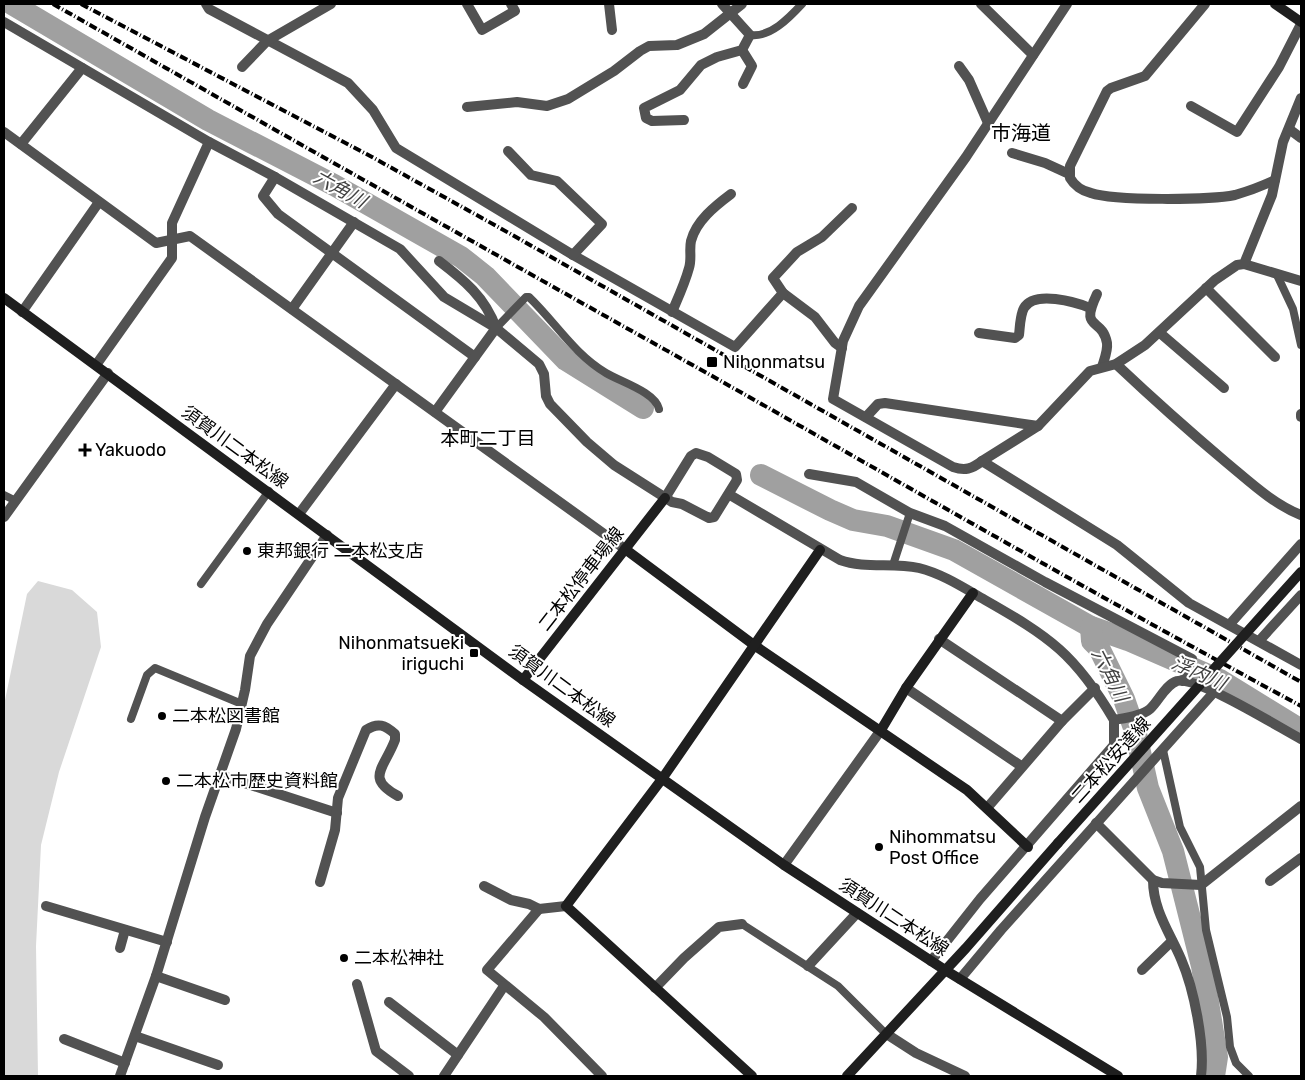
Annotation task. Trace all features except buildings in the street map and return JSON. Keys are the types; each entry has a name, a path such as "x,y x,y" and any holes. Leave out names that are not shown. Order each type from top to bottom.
{"main road":[{"path":"1275,4 1301,23"},
{"name":"須賀川二本松線","path":"4,298 269,491 523,680 784,865 945,970 1118,1076"},
{"name":"二本松停車場線","path":"523,680 665,498"},
{"path":"625,549 754,645 967,790 1028,847"},
{"path":"752,1076 566,906 662,779 820,550"},
{"name":"二本松安達線","path":"847,1076 945,970 1301,572"},
{"path":"881,730 906,688 973,593"}],"street":[{"path":"206,4 209,9 348,83 373,110 396,148 573,255 735,347 783,293"},
{"path":"242,67 267,41 331,4"},
{"path":"467,4 482,30 515,11 511,4"},
{"path":"608,4 612,30"},
{"path":"684,120 652,121 646,118 643,112 648,104 680,90 701,65 717,57 742,50 750,35 722,4"},
{"path":"467,107 517,102 547,106 568,99 614,71 649,46 669,46 690,41 704,34 742,4"},
{"path":"981,4 1033,55"},
{"path":"1067,4 966,157 859,306 847,330 833,399 953,467 963,470 972,468 1038,426 1085,375 1102,367 1116,364 1160,333 1206,288 1237,265 1244,264 1301,281"},
{"path":"1206,4 1145,76 1107,91 1070,166 1069,174 1072,182 1090,193 1113,197 1211,198 1235,195 1275,180"},
{"path":"4,22 209,142 275,177 400,249 444,297 496,328 542,368 546,396 559,414 614,465 665,498 682,504 709,518 718,514 730,495 737,480 736,474 708,457 696,453 691,456 665,498"},
{"path":"1191,106 1237,132 1279,67 1301,23"},
{"path":"742,50 752,66 743,84"},
{"path":"958,66 969,80 988,122"},
{"path":"20,144 82,68"},
{"path":"1244,264 1272,195 1284,142 1301,98"},
{"path":"1289,129 1301,138"},
{"path":"4,132 156,242 190,236 625,549"},
{"path":"96,365 172,258 172,223 209,142"},
{"path":"508,151 531,175 557,181 602,224 573,255"},
{"path":"1012,153 1045,163 1069,174"},
{"path":"275,177 263,196 278,214 475,358"},
{"path":"672,312 689,269 692,256 691,242 697,228 717,204 731,194"},
{"path":"22,312 99,202"},
{"path":"842,348 835,343 814,317 783,293 773,278 796,252 822,237 852,208"},
{"path":"292,309 354,222"},
{"path":"438,261 469,283 485,303 496,328"},
{"path":"1206,288 1274,357"},
{"path":"1097,294 1090,308 1090,321 1103,334 1107,343 1102,367"},
{"path":"979,333 1015,338 1019,335 1023,308 1028,303 1037,300 1054,298 1090,308"},
{"path":"435,412 496,328"},
{"path":"1160,333 1224,388"},
{"path":"1116,364 1164,410 1247,480 1284,508 1301,515"},
{"path":"4,517 108,374"},
{"path":"299,514 396,384"},
{"path":"866,417 878,404 885,402 1038,426"},
{"path":"982,461 1117,545 1189,603 1301,665"},
{"path":"809,474 856,482 909,516 945,526 1045,582 1192,659 1184,677 1172,684 1150,709 1140,714 1116,720"},
{"path":"730,495 820,550 848,563 894,565 934,572 973,593 1051,641 1071,658 1095,688 1116,720 1114,745 1028,847 980,899 931,961"},
{"path":"120,1076 156,976 236,729 250,656 262,632 327,535"},
{"path":"1230,624 1301,544"},
{"path":"1260,641 1301,595"},
{"path":"939,639 1062,721"},
{"path":"1184,677 1215,691 1301,739"},
{"path":"906,688 1020,766"},
{"path":"987,808 1020,766 1095,688"},
{"path":"960,979 1096,823 1215,691"},
{"path":"320,882 331,850 338,798 366,730 372,726 380,724 395,734 395,740 379,776 379,783 398,796"},
{"path":"784,865 881,730"},
{"path":"220,775 337,813"},
{"path":"1096,823 1158,882 1200,885 1301,806"},
{"path":"1270,881 1301,858"},
{"path":"1158,882 1153,894 1184,965 1193,1000 1200,1036 1201,1076"},
{"path":"484,886 510,900 529,904 539,909 566,906"},
{"path":"46,906 166,942"},
{"path":"539,909 487,970 504,986 544,1017 602,1076"},
{"path":"808,966 857,913"},
{"path":"655,988 684,958 720,927 742,924"},
{"path":"120,948 125,930"},
{"path":"1142,970 1172,941"},
{"path":"156,976 225,1000"},
{"path":"357,984 376,1051 409,1076"},
{"path":"444,1076 504,986"},
{"path":"389,1002 458,1055"},
{"path":"885,1033 916,1053 965,1076"},
{"path":"135,1036 218,1065"},
{"path":"64,1039 125,1063"}],"lane":[{"path":"750,35 759,37 769,33 802,4"},
{"path":"1277,275 1293,309 1301,345"},
{"path":"496,328 526,297 529,297 549,316 570,344 596,367 652,397 659,409"},
{"path":"201,584 269,491"},
{"path":"4,495 16,501"},
{"path":"894,565 909,516"},
{"path":"131,719 147,675 156,668 242,704"},
{"path":"1160,754 1180,827 1200,867 1200,885 1209,950 1227,1017 1230,1047 1236,1063 1248,1076"},
{"path":"742,924 838,986 885,1033"}],"shaded area":[{"path":"38,581 72,590 97,612 101,647 59,772 41,845 36,946 38,1076 4,1076 4,705 27,594"}],"waterway":[{"name":"六角川","path":"12,4 208,120 334,185 461,257 485,276 566,360 643,408"},
{"name":"六角川","path":"761,475 853,520 887,526 954,550 1091,627 1128,640 1220,680 1301,730"},
{"name":"六角川","path":"1091,627 1092,641 1099,648 1124,699 1136,734 1148,788 1173,851 1202,966 1217,1057 1214,1076"}],"railway":[{"path":"53,4 1151,624 1301,706"},
{"path":"81,4 372,157 500,228 1301,682"}],"place":[{"name":"Nihonmatsu","path":"712,362"},
{"name":"Yakuodo","path":"85,450"},
{"name":"東邦銀行 二本松支店","path":"247,551"},
{"name":"Nihonmatsueki iriguchi","path":"474,653"},
{"name":"二本松図書館","path":"162,716"},
{"name":"二本松市歴史資料館","path":"166,781"},
{"name":"Nihommatsu Post Office","path":"879,847"},
{"name":"二本松神社","path":"344,958"}],"district":[{"name":"市海道","path":"1021,133"},
{"name":"本町二丁目","path":"488,438"}],"water label":[{"name":"浮内川","path":"1199,673"}]}
